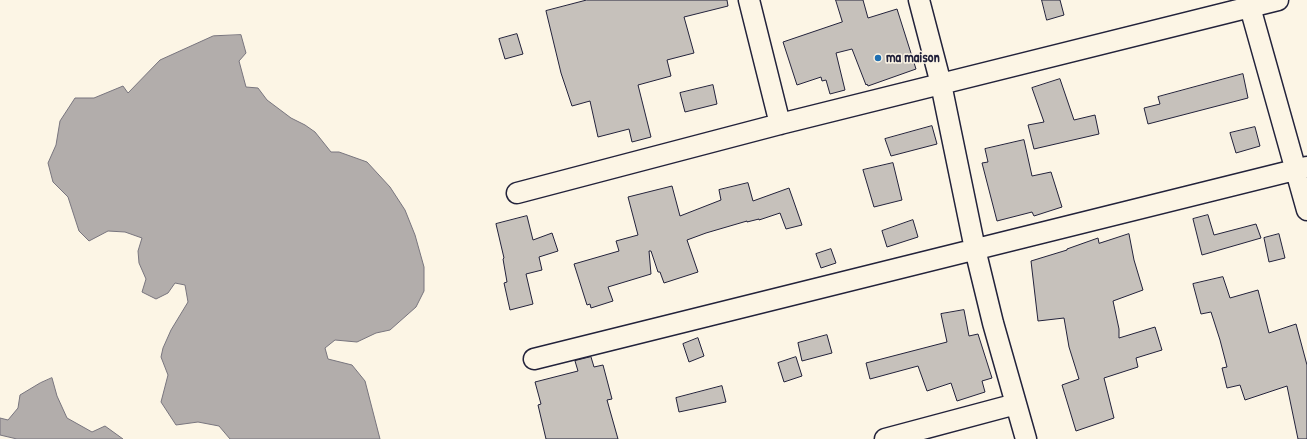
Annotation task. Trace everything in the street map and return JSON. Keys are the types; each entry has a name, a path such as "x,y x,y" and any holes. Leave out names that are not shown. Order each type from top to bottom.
{"street":[{"path":"749,0 780,124"},
{"path":"919,0 941,84 975,249 993,323 1026,439"},
{"path":"517,193 1249,3 1278,0"},
{"path":"1249,3 1301,168 1307,210"},
{"path":"534,359 1301,168"},
{"path":"885,439 1016,404"}],"shaded area":[{"path":"241,35 246,53 239,61 246,87 258,88 267,100 291,118 315,132 331,152 339,152 367,162 390,187 405,210 415,235 424,267 424,291 416,307 390,330 376,333 357,342 335,340 325,348 328,359 352,365 365,381 380,439 230,439 219,426 198,422 176,425 161,402 168,375 161,357 163,348 171,330 188,302 185,285 175,283 168,293 156,299 142,292 146,279 139,263 138,251 142,238 125,232 108,231 89,241 79,231 68,197 53,182 48,163 56,145 60,121 75,98 94,98 123,86 128,93 160,60 213,36"},
{"path":"52,378 57,396 67,418 92,432 105,426 123,439 17,439 0,435 0,418 8,420 18,408 20,395 40,383"}],"building":[{"path":"587,0 727,0 728,6 684,17 694,53 667,60 671,76 638,85 651,137 632,142 629,129 598,137 590,101 572,106 561,73 546,11"},
{"path":"836,0 863,0 868,18 897,9 916,69 868,86 867,84 866,85 852,49 836,53 845,90 830,94 826,80 822,81 821,77 797,85 783,42 842,22"},
{"path":"1042,0 1060,0 1064,15 1047,20"},
{"path":"517,34 523,54 505,59 499,39"},
{"path":"1243,74 1248,98 1148,124 1144,108 1160,104 1158,97"},
{"path":"1060,79 1074,120 1095,115 1099,134 1034,149 1028,125 1044,122 1032,88"},
{"path":"713,85 717,104 685,112 680,93"},
{"path":"932,126 937,144 891,156 885,139"},
{"path":"1255,127 1260,146 1236,153 1230,133"},
{"path":"1024,140 1032,176 1051,172 1062,207 1034,216 1032,212 997,221 982,163 988,162 985,149"},
{"path":"893,163 902,200 874,207 863,170"},
{"path":"748,183 753,201 789,188 802,225 786,229 780,213 759,220 747,221 687,240 698,272 664,283 660,272 658,272 651,251 649,251 651,274 608,287 613,301 591,308 590,304 587,305 574,264 619,251 616,241 638,235 628,197 672,186 680,216 721,200 719,190"},
{"path":"1208,215 1214,235 1256,224 1261,238 1202,255 1193,219"},
{"path":"527,216 533,240 552,233 558,251 539,257 542,270 526,274 533,304 510,310 504,283 507,282 504,258 496,224"},
{"path":"913,220 918,237 887,247 882,231"},
{"path":"1129,234 1134,260 1143,290 1113,301 1119,329 1119,338 1155,327 1162,350 1136,358 1138,367 1104,378 1114,418 1076,431 1062,385 1079,379 1069,347 1064,318 1038,321 1031,261 1067,250 1098,238 1099,243"},
{"path":"1279,234 1285,258 1269,262 1264,238"},
{"path":"831,249 836,263 821,268 816,254"},
{"path":"1223,277 1230,298 1258,290 1269,333 1296,324 1307,365 1307,439 1298,439 1287,386 1245,400 1240,385 1227,388 1222,368 1227,367 1211,312 1201,314 1193,284"},
{"path":"964,310 969,336 978,334 992,378 982,381 985,392 957,401 951,383 927,391 918,366 870,379 866,363 947,342 941,314"},
{"path":"827,335 832,353 802,361 798,343"},
{"path":"698,338 704,356 689,362 683,344"},
{"path":"591,357 594,367 603,365 612,399 607,400 618,439 546,439 538,405 541,404 535,382 578,371 575,361"},
{"path":"796,357 802,376 784,382 778,363"},
{"path":"722,386 726,402 679,412 676,398"}],"place":[{"name":"ma maison","path":"878,58"}]}
